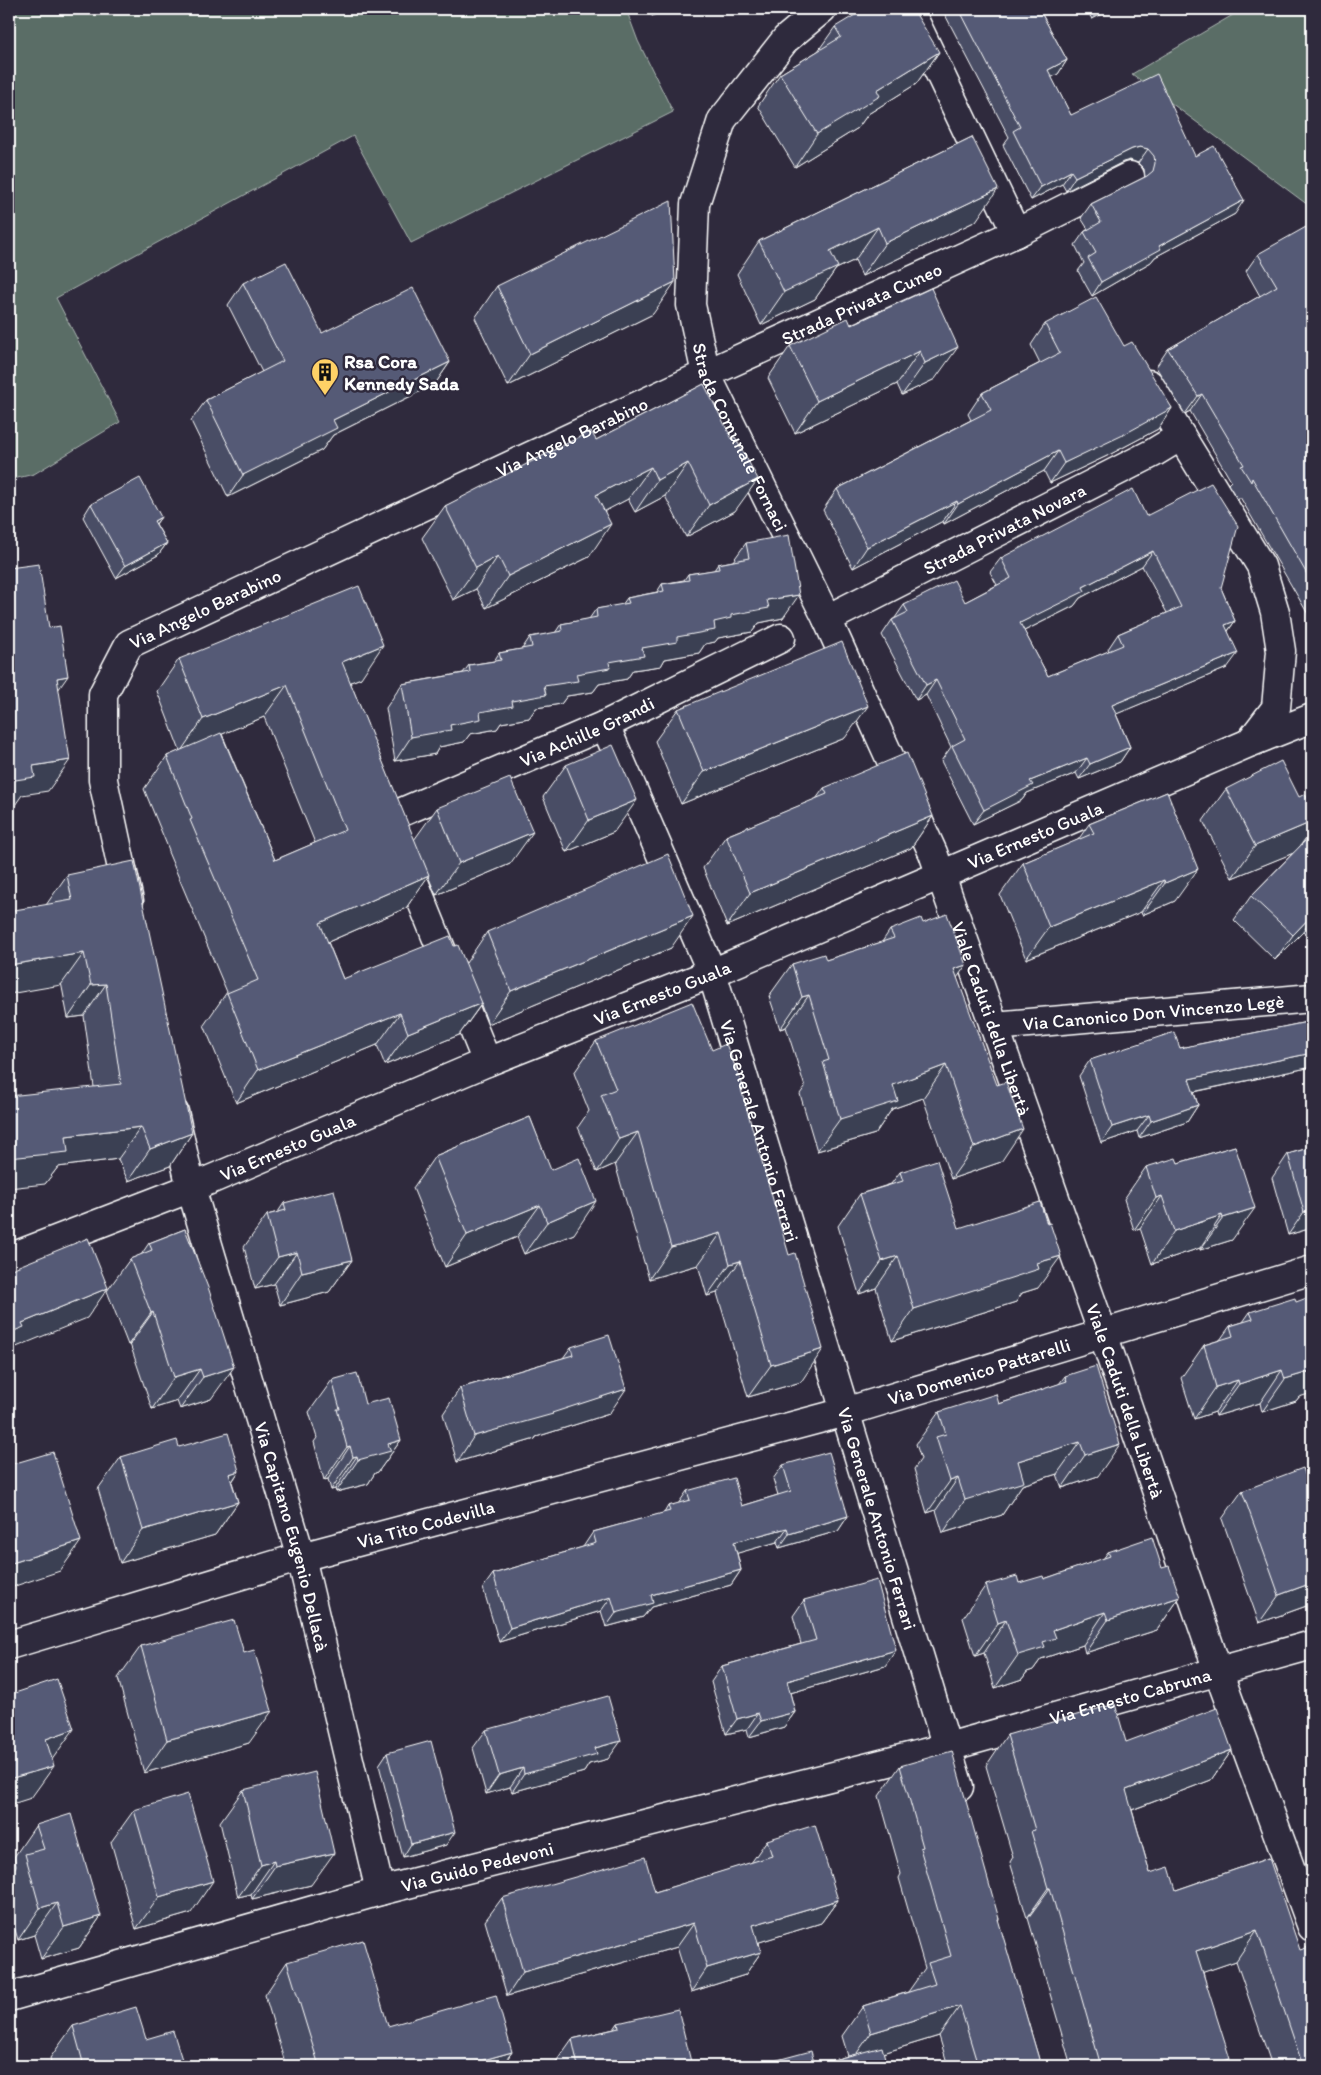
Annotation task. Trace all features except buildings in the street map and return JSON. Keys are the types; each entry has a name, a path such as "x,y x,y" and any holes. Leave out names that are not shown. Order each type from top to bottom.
{"street":[{"name":"Strada Comunale Fornaci","path":"822,9 786,39 722,120 695,204 691,305 706,374 827,619 941,874"},
{"path":"909,9 1016,233"},
{"name":"Strada Privata Cuneo","path":"706,374 1016,233 1130,176"},
{"path":"1138,367 1261,566 1275,612 1282,651 1276,708 1249,743"},
{"name":"Via Angelo Barabino","path":"134,924 103,780 103,694 129,644 706,374"},
{"name":"Strada Privata Novara","path":"827,619 1136,462 1181,436"},
{"name":"Via Achille Grandi","path":"487,1062 388,818 605,725 782,638"},
{"name":"Via Ernesto Guala","path":"9,1258 191,1188 487,1062 712,973 1249,743 1312,718"},
{"name":"Via Generale Antonio Ferrari","path":"605,725 712,973 948,1747 966,1813"},
{"name":"Viale Caduti della Libertà","path":"941,874 1103,1334 1218,1671 1312,1927"},
{"name":"Via Canonico Don Vincenzo Legè","path":"994,1026 1312,998"},
{"path":"169,1087 191,1188"},
{"name":"Via Capitano Eugenio Dellacà","path":"191,1188 300,1557 380,1891"},
{"name":"Via Domenico Pattarelli","path":"845,1412 1312,1270"},
{"name":"Via Tito Codevilla","path":"9,1645 300,1557 845,1412"},
{"name":"Via Ernesto Cabruna","path":"948,1747 1312,1645"},
{"name":"Via Guido Pedevoni","path":"9,1997 380,1891 948,1747"}],"green space":[{"path":"9,9 626,9 638,41 673,112 411,243 353,136 56,298 120,422 34,474 9,480"},
{"path":"1243,9 1312,9 1312,208 1132,74"}],"place":[{"name":"Rsa Cora Kennedy Sada","path":"325,396"}]}
